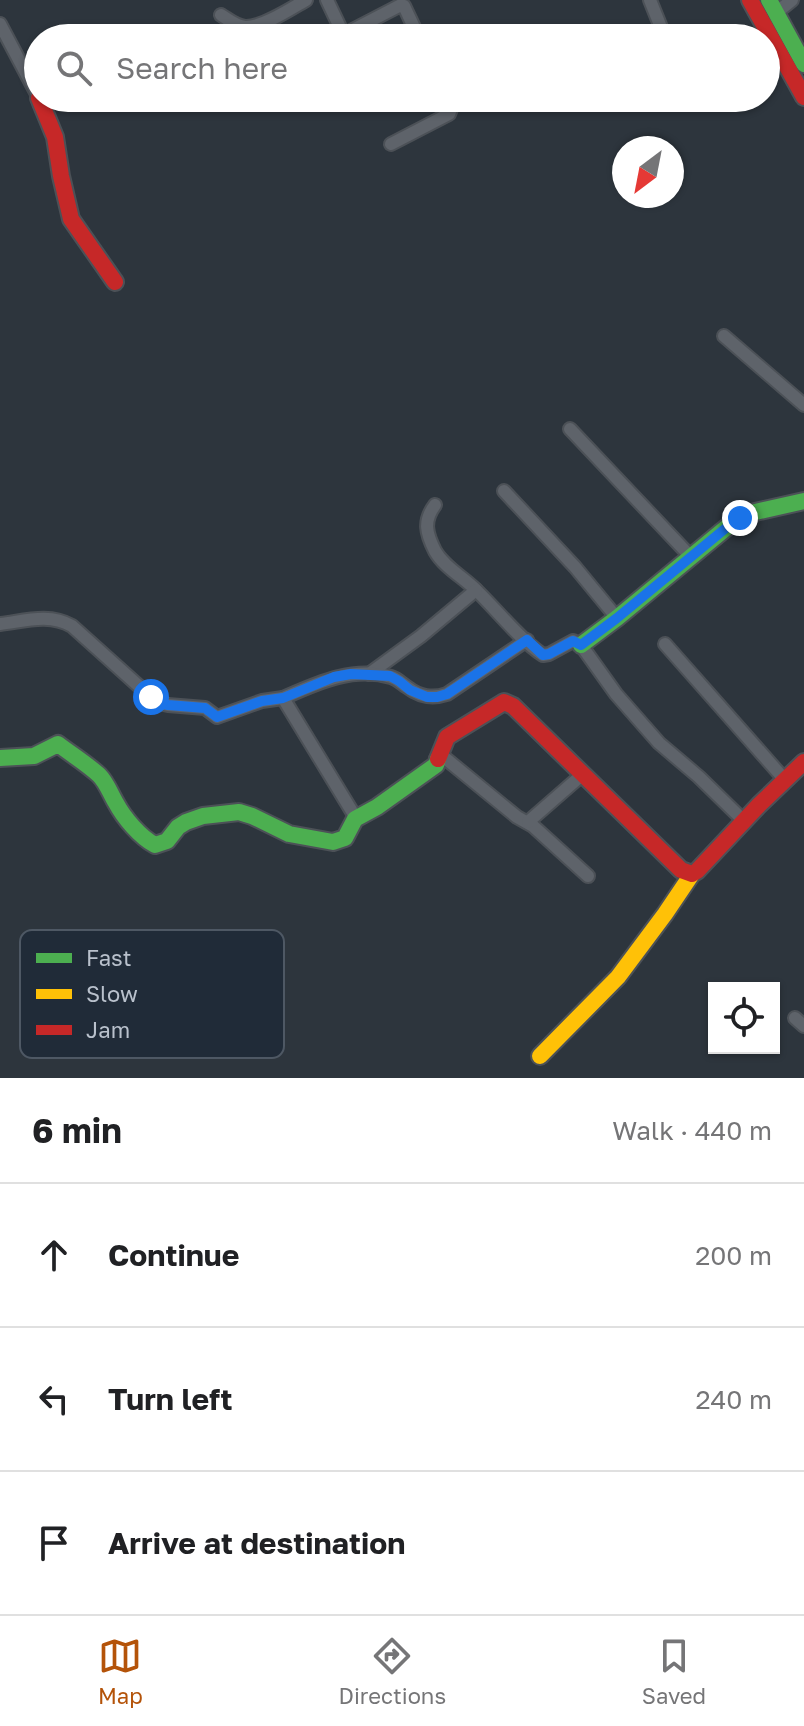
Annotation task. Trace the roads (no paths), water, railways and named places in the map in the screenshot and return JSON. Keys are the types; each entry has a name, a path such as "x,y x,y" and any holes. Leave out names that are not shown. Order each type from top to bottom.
{"street":[{"path":"257,24 306,0"},
{"path":"327,0 338,24"},
{"path":"650,0 660,24"},
{"path":"750,0 763,24"},
{"path":"792,0 772,6 804,64"},
{"path":"366,24 401,5 412,24"},
{"path":"221,15 236,24"},
{"path":"0,24 24,69"},
{"path":"780,53 804,97"},
{"path":"45,112 55,137 71,219 115,282"},
{"path":"391,144 450,112"},
{"path":"724,336 804,405"},
{"path":"570,429 691,557"},
{"path":"504,491 575,567 617,618"},
{"path":"581,645 740,518 804,501"},
{"path":"435,505 426,522 443,562 543,655 573,641 581,645 616,694 659,743 744,821"},
{"path":"369,674 476,590"},
{"path":"0,624 44,618 64,621 159,703 205,708 217,717 262,701 283,698 334,677 390,676 420,695 437,697 447,694 527,640"},
{"path":"665,644 785,780"},
{"path":"283,698 356,818"},
{"path":"0,758 31,757 58,744 99,775 131,824 155,845 167,841 186,822 203,816 246,813 282,832 333,842 345,838 356,818 377,807 436,765 447,737 504,702 513,706 681,870 692,874"},
{"path":"440,754 517,817 528,822 588,876"},
{"path":"540,1056 618,977 692,874 804,762"},
{"path":"528,822 583,774"}]}
